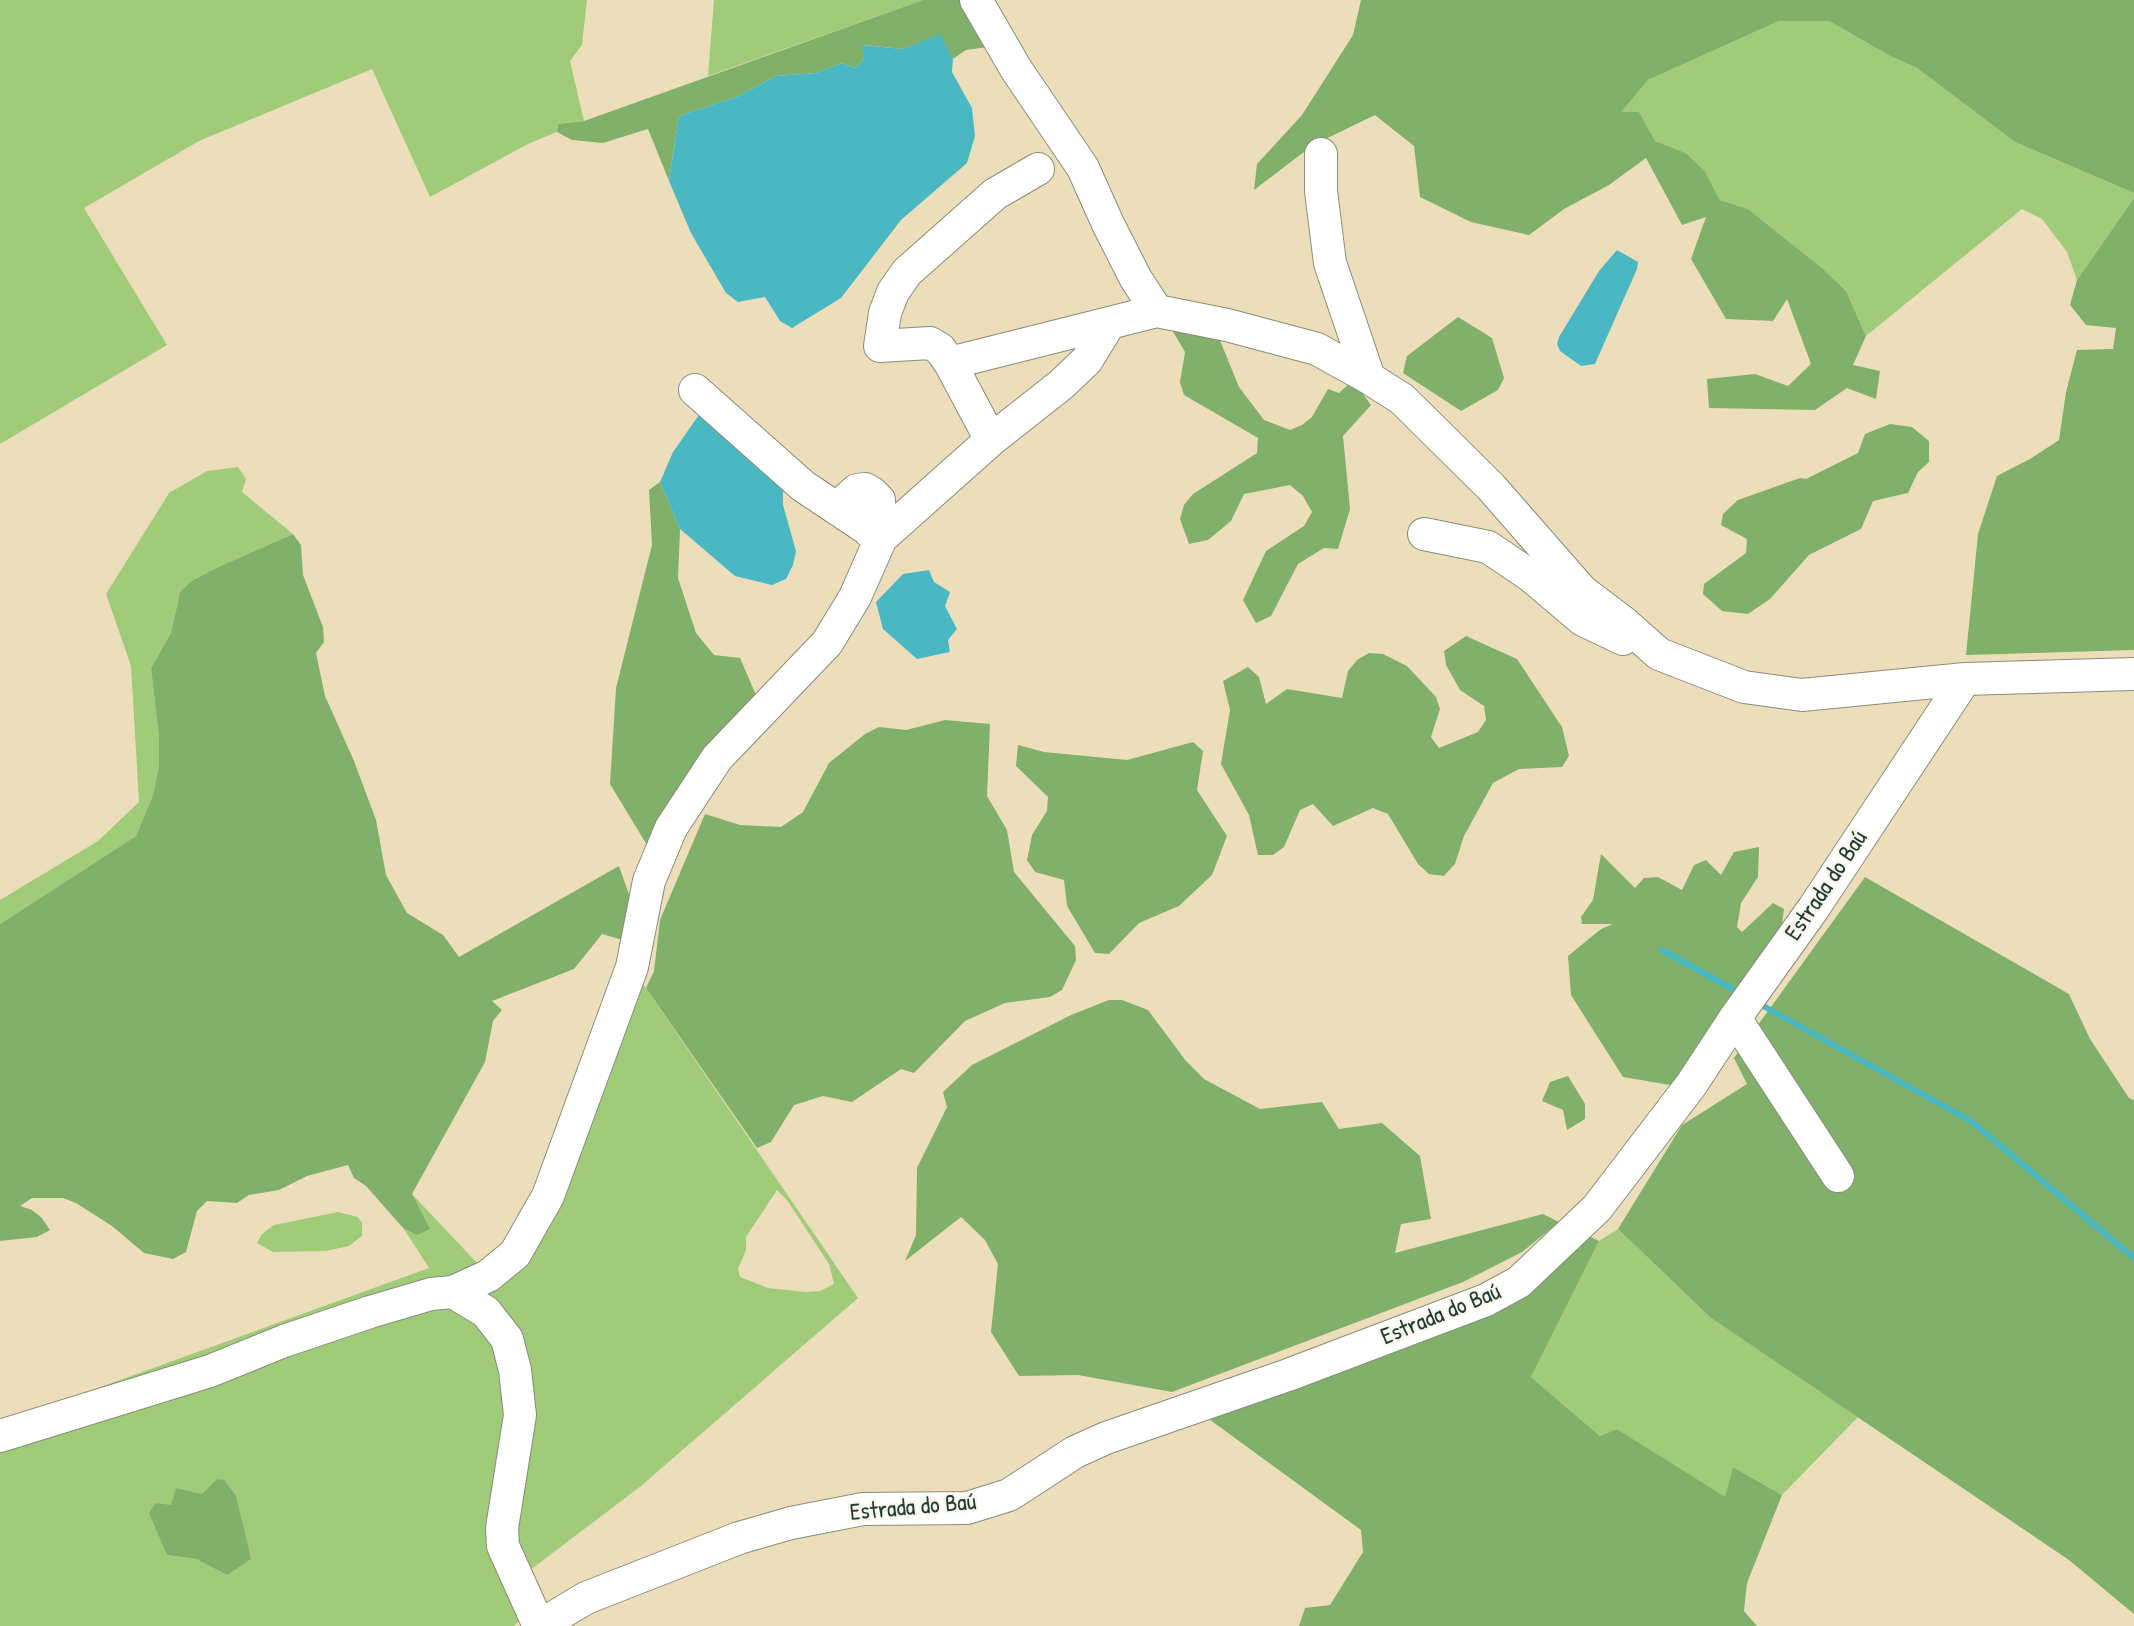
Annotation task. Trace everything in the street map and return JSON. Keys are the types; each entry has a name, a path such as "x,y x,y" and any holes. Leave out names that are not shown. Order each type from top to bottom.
{"street":[{"path":"976,0 1016,69 1083,168 1113,235 1136,279 1157,311"},
{"path":"1321,154 1321,191 1330,263 1370,378"},
{"path":"991,440 940,349 930,343 880,346 884,313 893,292 907,272 995,194 1038,169"},
{"path":"950,363 1157,311 1227,325 1317,349 1370,378 1402,400 1491,487 1582,591 1623,622 1658,654"},
{"path":"0,1436 210,1371 284,1341 370,1312 431,1294 453,1292 488,1276 515,1255 548,1196 632,967 649,881 671,828 717,758 827,643 855,597 875,534 1062,384 1087,360 1109,324"},
{"path":"695,390 803,486 875,534"},
{"path":"1424,534 1488,547 1531,576 1583,620 1658,654 1744,687 1802,695 1965,679 2134,674"},
{"name":"Estrada do Baú","path":"539,1626 586,1598 752,1534 863,1509 967,1508 1009,1495 1074,1452 1106,1438 1288,1375 1486,1300 1518,1282 1597,1208 1691,1085 1813,909 1965,679"},
{"path":"1735,1018 1838,1176"},
{"path":"453,1292 486,1312 507,1339 515,1370 520,1415 502,1528 503,1546 539,1626"}],"green space":[{"path":"0,0 587,0 582,45 570,61 584,121 558,124 557,132 528,144 430,197 372,69 199,141 84,208 167,345 0,444"},
{"path":"714,0 923,0 708,76"},
{"path":"923,0 969,0 995,46 966,50 953,59 939,35 903,49 863,45 864,59 855,68 842,63 816,73 776,76 739,96 679,116 669,181 648,129 603,143 572,140 557,132 558,124 584,121"},
{"path":"1361,0 2134,0 2134,193 2015,142 1917,68 1890,56 1829,21 1779,21 1648,80 1621,112 1639,112 1655,141 1686,153 1705,172 1720,200 1748,209 1822,268 1846,291 1866,336 1853,365 1880,371 1876,399 1847,388 1815,410 1709,408 1707,379 1755,374 1788,386 1811,364 1787,299 1773,321 1726,319 1691,259 1706,217 1682,225 1646,158 1609,185 1564,209 1529,235 1471,222 1420,197 1414,146 1375,115 1313,145 1254,190 1257,164 1302,115 1353,35"},
{"path":"1779,21 1829,21 1890,56 1917,68 2015,142 2134,193 2134,198 2077,280 2067,252 2042,219 2022,209 1866,336 1846,291 1822,268 1748,209 1720,200 1705,173 1686,153 1655,141 1639,112 1620,112 1648,80"},
{"path":"2134,198 2134,650 1966,655 1978,534 1997,476 2059,440 2066,392 2077,350 2113,349 2116,328 2086,325 2070,305 2077,280"},
{"path":"1458,317 1492,338 1504,378 1498,390 1461,411 1403,373 1407,356"},
{"path":"1172,330 1219,338 1239,387 1264,420 1290,430 1312,417 1328,389 1339,393 1353,380 1371,405 1343,436 1350,509 1338,549 1324,548 1298,564 1271,616 1256,623 1243,600 1266,551 1304,526 1312,512 1303,496 1290,485 1244,494 1231,521 1208,540 1189,544 1180,519 1184,505 1193,494 1257,453 1258,438 1184,395 1180,382 1185,352"},
{"path":"1890,424 1912,427 1929,441 1929,462 1918,472 1908,493 1873,501 1861,529 1809,555 1770,599 1748,614 1722,611 1703,594 1704,584 1746,553 1747,539 1721,525 1723,514 1738,500 1800,478 1806,479 1858,453 1865,434"},
{"path":"238,467 246,479 242,492 293,534 216,568 190,582 180,592 171,633 151,668 159,738 159,766 153,795 136,836 0,924 0,900 98,841 139,802 131,666 106,594 169,493 207,471"},
{"path":"660,482 680,529 678,578 696,633 714,655 740,658 756,695 647,845 610,784 616,688 652,545 649,490"},
{"path":"293,534 301,545 303,575 323,627 324,642 316,653 325,696 376,820 386,875 407,913 443,935 459,957 619,866 638,920 633,943 602,934 574,969 492,1001 502,1010 493,1021 485,1062 412,1194 430,1229 417,1235 404,1229 366,1186 354,1178 348,1165 307,1176 279,1190 249,1195 237,1203 207,1201 197,1211 186,1252 173,1259 144,1253 112,1226 76,1203 63,1198 32,1198 20,1206 32,1210 42,1218 50,1230 37,1237 0,1241 0,924 136,836 153,795 159,766 159,738 151,668 171,633 180,592 190,582 216,568"},
{"path":"1466,636 1517,659 1562,727 1569,756 1562,767 1519,769 1493,783 1464,836 1455,864 1444,876 1429,874 1418,864 1388,814 1373,808 1333,826 1313,804 1300,810 1284,847 1273,855 1258,855 1249,815 1221,764 1230,710 1223,681 1248,667 1259,677 1266,704 1287,689 1342,698 1348,671 1357,660 1369,653 1383,654 1407,666 1436,697 1440,709 1431,737 1439,748 1478,732 1486,720 1484,706 1460,690 1446,665 1444,651"},
{"path":"945,720 990,724 987,796 1007,830 1014,872 1075,946 1076,960 1062,990 1050,997 1005,1003 965,1021 914,1073 901,1069 852,1102 823,1096 794,1105 771,1142 757,1148 646,988 654,971 660,920 705,814 740,825 781,827 803,812 829,763 865,734 879,727 906,730"},
{"path":"1193,742 1203,751 1197,790 1227,836 1212,875 1179,906 1139,923 1109,954 1095,953 1067,906 1064,880 1035,872 1027,860 1032,835 1047,811 1048,797 1016,766 1018,745 1044,752 1127,760"},
{"path":"1759,847 1758,877 1741,903 1737,927 1742,932 1773,903 1784,909 1781,931 1676,1086 1623,1077 1571,995 1568,956 1601,929 1613,924 1582,924 1581,917 1593,900 1601,854 1635,888 1644,878 1658,877 1682,890 1694,865 1706,860 1721,875 1734,852"},
{"path":"1865,877 2069,994 2090,1039 2129,1098 2134,1100 2134,1614 2069,1560 1711,1318 1618,1229 1682,1125 1747,1084 1734,1058"},
{"path":"626,959 858,1298 641,1486 517,1580 530,1610 514,1626 0,1626 0,1422 429,1268 404,1229 417,1235 412,1194 478,1264 509,1245 532,1211","holes":["777,1190 787,1200 829,1264 834,1284 820,1291 805,1292 768,1288 740,1277 738,1269 746,1250 746,1237","217,1479 227,1575 196,1559 167,1555 156,1503 171,1506 203,1494"]},
{"path":"1109,1000 1122,1000 1148,1010 1186,1061 1204,1079 1260,1109 1322,1102 1339,1129 1382,1123 1420,1156 1431,1219 1401,1224 1395,1253 1543,1214 1559,1222 1522,1252 1463,1282 1172,1392 1078,1375 1019,1376 991,1332 998,1264 985,1240 961,1217 905,1261 916,1235 917,1168 947,1107 943,1092 972,1065 1071,1015"},
{"path":"1568,1076 1585,1104 1585,1119 1567,1130 1563,1110 1542,1101 1550,1082"},
{"path":"338,1212 358,1217 362,1223 362,1236 349,1246 326,1251 273,1252 257,1243 262,1234 274,1225"},
{"path":"1618,1229 1711,1318 1858,1417 1782,1495 1733,1467 1725,1498 1617,1429 1600,1436 1531,1377 1599,1241"},
{"path":"1582,1233 1599,1241 1531,1377 1600,1436 1617,1429 1725,1497 1733,1467 1782,1495 1747,1583 1744,1611 1757,1626 1299,1626 1305,1608 1330,1605 1363,1552 1361,1530 1202,1414 1434,1333 1519,1300"},
{"path":"217,1479 224,1480 236,1496 251,1559 227,1575 196,1559 167,1555 149,1513 156,1503 171,1505 176,1488 202,1494"}],"water":[{"path":"940,34 953,59 952,72 972,108 975,136 967,163 901,220 841,298 792,328 780,321 765,297 738,302 726,293 691,233 669,181 679,116 739,96 776,76 816,73 842,63 855,68 864,59 862,45 903,49"},
{"path":"1617,250 1638,262 1637,269 1595,364 1581,366 1560,351 1557,344 1559,337 1599,271"},
{"path":"701,412 783,451 783,505 796,551 786,579 772,585 735,576 680,529 660,482 673,452"},
{"path":"929,570 934,582 950,592 945,606 957,629 948,640 950,652 917,659 883,629 876,602 903,574"}],"waterway":[{"path":"1662,950 1740,993"},
{"path":"1756,1002 1971,1121 2134,1258"}]}
